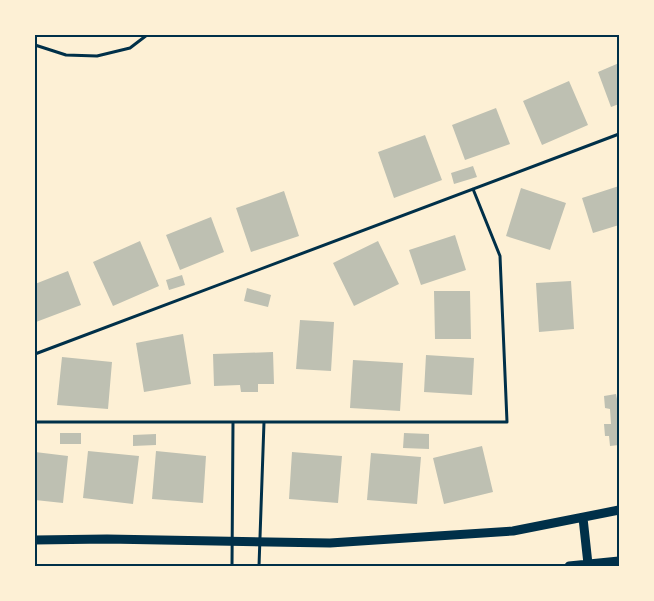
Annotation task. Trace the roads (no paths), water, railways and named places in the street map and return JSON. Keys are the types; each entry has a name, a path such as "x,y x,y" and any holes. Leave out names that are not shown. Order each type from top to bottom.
{"main road":[{"path":"35,540 107,539 330,543 514,531 619,510"},
{"path":"583,518 588,564"},
{"path":"570,566 619,561"}],"lane":[{"path":"35,45 66,55 98,56 130,48 147,35"},
{"path":"35,354 619,134"},
{"path":"35,422 507,422 500,256 473,189"},
{"path":"232,566 234,422"},
{"path":"259,566 264,422"}]}
